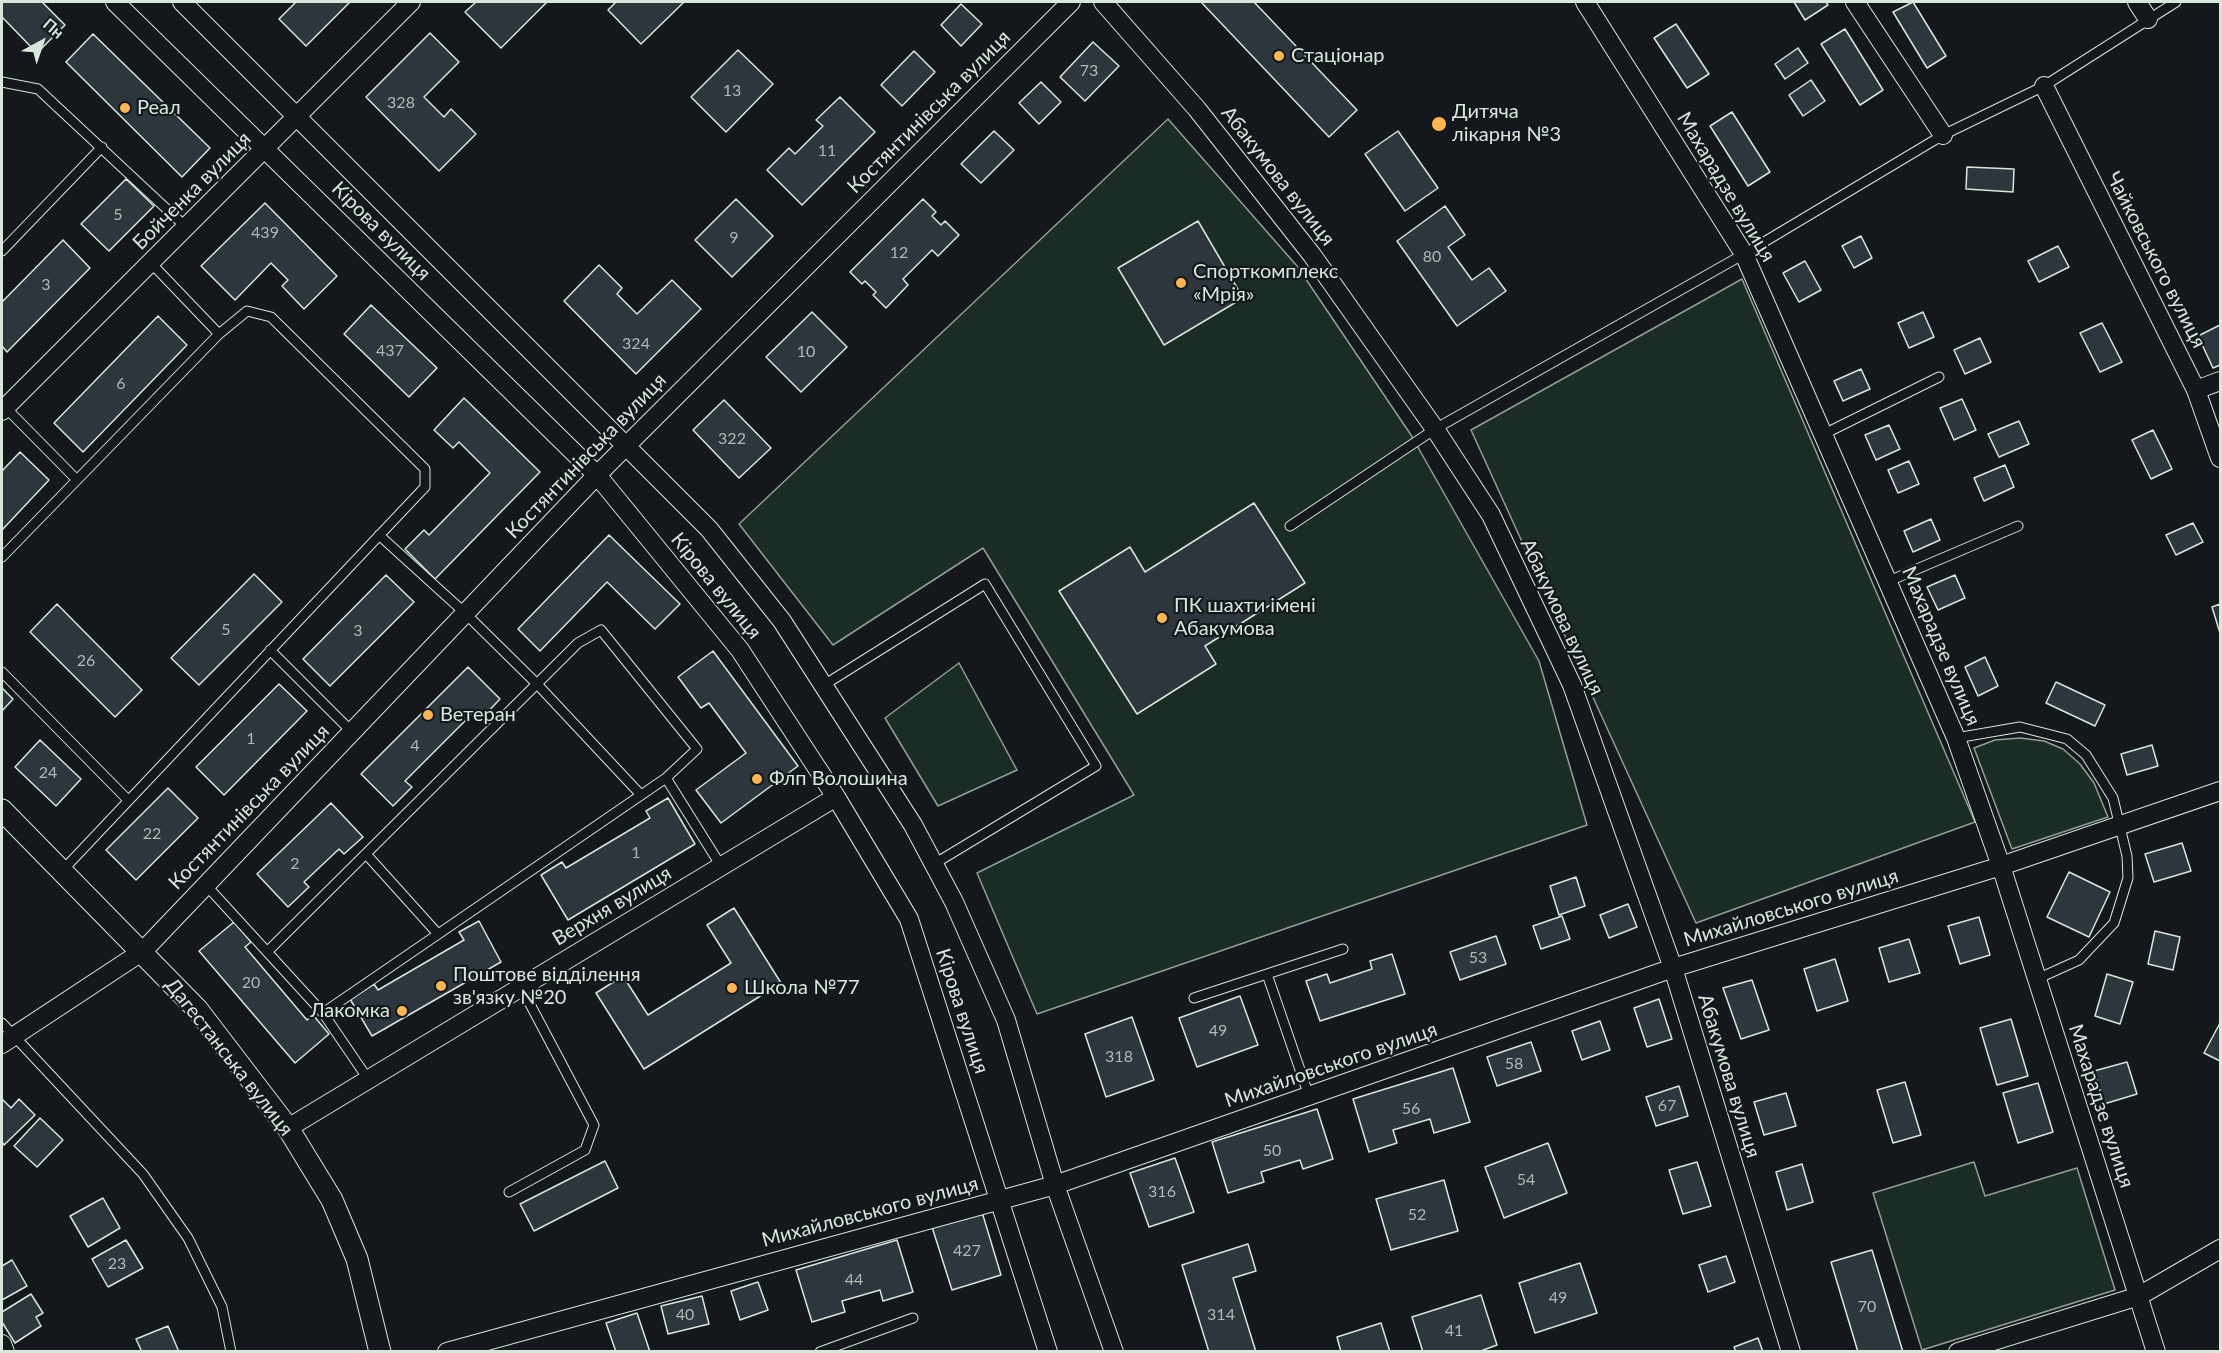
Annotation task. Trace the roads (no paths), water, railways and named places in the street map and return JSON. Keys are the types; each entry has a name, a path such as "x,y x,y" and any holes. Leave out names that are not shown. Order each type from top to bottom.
{"street":[{"name":"Кірова вулиця","path":"115,2 597,476 740,650 836,797 909,919 1048,1352"},
{"name":"Кірова вулиця","path":"182,2 296,118 628,445 709,529 782,621 914,825 954,902 1006,1020 1055,1185 1114,1352"},
{"name":"Бойченка вулиця","path":"3,407 187,228 411,2"},
{"name":"Костянтинівська вулиця","path":"8,1040 143,951 597,476 1071,2"},
{"name":"Абакумова вулиця","path":"1103,2 1197,109 1312,255 1435,429 1491,515 1572,685 1672,968 1791,1352"},
{"name":"Махарадзе вулиця","path":"1585,2 1744,254 1956,738 2001,866 2156,1352"},
{"path":"1855,2 1943,135"},
{"path":"2137,2 2148,19"},
{"name":"Чайковського вулиця","path":"2044,86 2196,390 2220,458"},
{"path":"2196,390 2220,381"},
{"name":"Михайловського вулиця","path":"447,1352 1055,1185 1672,968 2001,866 2220,791"},
{"name":"Верхня вулиця","path":"288,1128 836,797"},
{"name":"Дагестанська вулиця","path":"2,810 143,951 197,1009 288,1128 332,1200 357,1259 380,1352"},
{"path":"1958,1352 2139,1296 2220,1249"},
{"path":"2,1344 5,1352"}],"lane":[{"path":"1290,526 1435,429 1744,254 1943,135 2044,86 2176,2"},
{"path":"2,82 38,88 187,228"},
{"path":"2,250 102,147"},
{"path":"151,263 219,334"},
{"path":"2,557 219,334 247,311 271,317 425,469 425,487 62,870"},
{"path":"1824,434 1939,377"},
{"path":"3,407 76,480"},
{"path":"1889,581 2018,526"},
{"path":"379,535 465,613 537,684 641,795"},
{"path":"824,685 985,584 1096,766 934,864"},
{"path":"267,952 578,643 601,630 697,749 666,778 322,1012"},
{"path":"270,650 352,732"},
{"path":"2,672 128,800"},
{"path":"1956,738 2020,727 2067,739 2086,755 2105,783 2121,825 2128,878 2114,923 2079,960 2037,979"},
{"path":"666,778 721,866"},
{"path":"366,854 438,934"},
{"path":"206,885 322,1012 368,1079"},
{"path":"1194,998 1343,949"},
{"path":"1267,974 1309,1096"},
{"path":"509,1192 585,1150 594,1125 521,987"},
{"path":"2,1023 8,1040 142,1174 188,1238 222,1307 231,1352"},
{"path":"820,1352 913,1318"}],"place":[{"name":"Стаціонар","path":"1279,56"},
{"name":"Реал","path":"125,108"},
{"name":"Дитяча лікарня №3","path":"1439,124"},
{"name":"Спорткомплекс «Мрія»","path":"1181,283"},
{"name":"ПК шахти імені Абакумова","path":"1162,618"},
{"name":"Ветеран","path":"428,715"},
{"name":"Флп Волошина","path":"757,779"},
{"name":"Поштове відділення зв'язку №20","path":"441,986"},
{"name":"Школа №77","path":"732,988"},
{"name":"Лакомка","path":"402,1011"}]}
